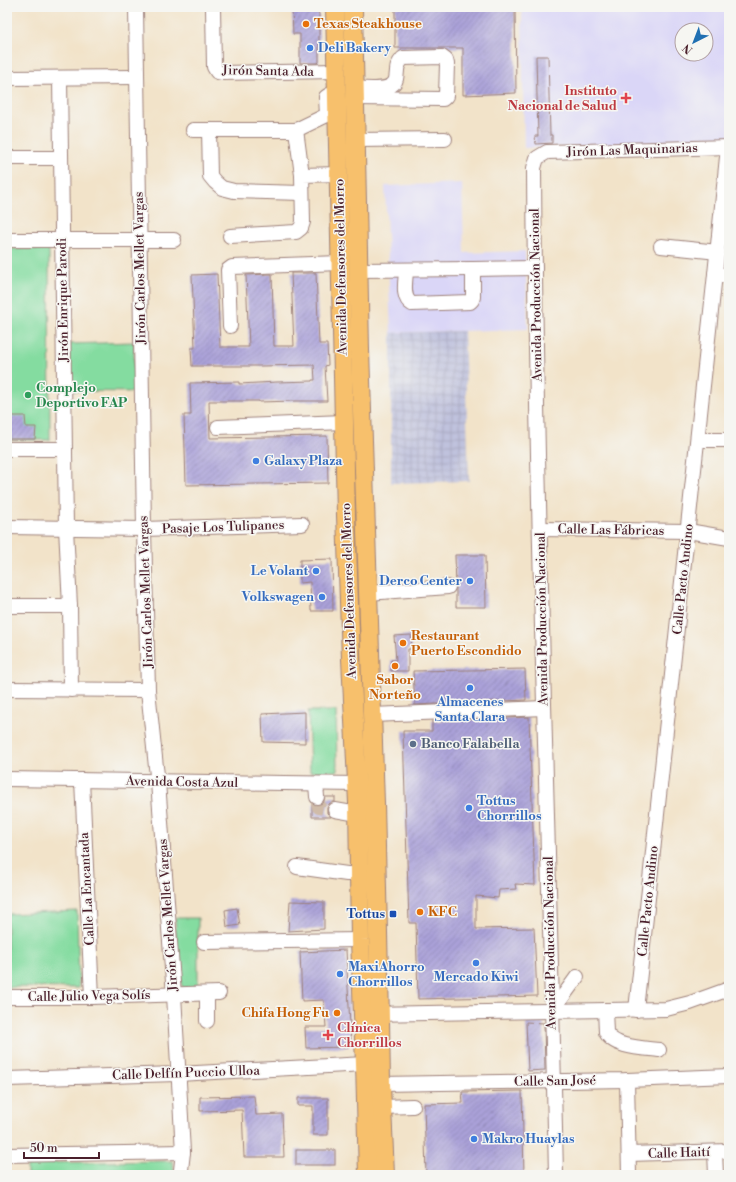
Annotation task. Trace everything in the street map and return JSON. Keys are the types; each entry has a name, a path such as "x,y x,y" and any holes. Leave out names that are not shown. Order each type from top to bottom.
{"main road":[{"name":"Avenida Defensores del Morro","path":"335,7 340,263 351,351 368,593 372,715 372,1014 365,1064 368,1175"},
{"name":"Avenida Defensores del Morro","path":"353,7 358,270 344,422 351,659 358,814 360,940 381,1084 385,1175"}],"street":[{"name":"Jirón Carlos Mellet Vargas","path":"136,7 148,690 158,782 174,995 183,1152 180,1175"},
{"name":"Jirón Santa Ada","path":"213,7 214,67 217,72 337,71"},
{"path":"442,57 446,60 446,96 443,99 355,93 392,85 396,80 396,68 403,58 442,57"},
{"path":"7,78 137,77"},
{"name":"Jirón Enrique Parodi","path":"60,78 66,528 70,606 71,690"},
{"path":"193,130 296,130 325,117 327,115 326,98 329,95 337,95"},
{"path":"209,130 210,176 222,188 234,191 302,193"},
{"path":"230,236 296,232 301,228 302,175 296,130"},
{"path":"356,140 445,139"},
{"name":"Jirón Las Maquinarias","path":"537,158 547,152 728,147"},
{"name":"Calle Pacto Andino","path":"636,1010 698,440 722,275 718,252 728,147"},
{"path":"7,158 61,158"},
{"name":"Avenida Producción Nacional","path":"537,158 534,168 535,268 556,1175"},
{"path":"302,175 324,173 339,174"},
{"path":"7,240 174,240"},
{"path":"661,246 718,252"},
{"path":"230,326 228,270 232,267 340,263"},
{"path":"358,270 535,268"},
{"path":"406,270 406,297 408,302 412,304 470,302 473,297 473,269"},
{"path":"218,427 344,422"},
{"path":"698,440 729,440"},
{"path":"7,449 65,449"},
{"name":"Pasaje Los Tulipanes","path":"7,527 144,529 302,524"},
{"name":"Calle Las Fábricas","path":"540,529 688,531 729,538"},
{"path":"368,593 448,587"},
{"path":"7,606 70,606"},
{"path":"7,689 148,690"},
{"path":"372,715 544,708"},
{"name":"Avenida Costa Azul","path":"7,780 158,782 324,791 357,784"},
{"name":"Calle La Encantada","path":"82,780 92,997"},
{"path":"336,810 358,814"},
{"path":"297,867 347,874 359,874"},
{"path":"204,942 360,940"},
{"path":"552,1007 561,999 577,977"},
{"path":"372,1014 552,1007 605,1010 666,1009 690,1003 728,988"},
{"name":"Calle Julio Vega Solís","path":"7,997 92,997 213,994 207,1020"},
{"path":"605,1010 606,1032 615,1042 622,1045 659,1050"},
{"name":"Calle Delfín Puccio Ulloa","path":"7,1079 178,1074 365,1064"},
{"name":"Calle San José","path":"381,1084 627,1080 729,1076"},
{"path":"627,1080 629,1175"},
{"path":"382,1107 413,1106"},
{"path":"7,1155 183,1152"},
{"path":"716,1175 722,1152"},
{"name":"Calle Haití","path":"629,1154 722,1152"}],"shaded area":[{"name":"Instituto Nacional de Salud","path":"522,7 729,7 729,142 524,148"},
{"path":"462,183 464,253 525,251 528,329 391,333 385,186"},
{"path":"464,331 469,481 391,483 391,333"}],"green space":[{"path":"7,249 49,249 50,440 7,440"},
{"path":"134,342 134,392 70,391 69,344"},
{"path":"308,711 336,711 337,771 310,772"},
{"path":"77,911 79,988 7,987 7,914"},
{"path":"175,918 198,918 198,987 183,988 181,983 180,964 177,954"},
{"path":"173,1161 174,1171 172,1175 27,1175 27,1163"}],"building":[{"path":"395,7 515,7 516,93 463,95 463,48 395,48"},
{"path":"292,9 316,9 319,14 318,63 300,63 300,34 293,34"},
{"path":"536,56 548,56 550,135 552,135 552,143 536,144 535,136 538,136"},
{"path":"291,273 316,273 319,344 327,344 328,365 325,366 327,401 209,401 210,438 327,436 328,483 186,485 184,415 191,415 190,383 239,382 239,384 315,380 314,365 192,366 191,348 195,348 192,275 217,274 220,347 249,347 246,275 268,274 272,274 274,346 294,346"},
{"path":"7,416 25,416 26,427 36,427 35,439 7,439"},
{"name":"Derco Center","path":"455,555 485,555 486,607 456,607"},
{"path":"332,559 333,611 311,611 310,582 300,583 300,560"},
{"path":"411,635 412,649 408,649 408,671 391,671 391,660 396,660 394,636"},
{"name":"Almacenes Santa Clara","path":"525,669 526,700 415,705 413,671"},
{"path":"305,712 305,743 263,742 262,714"},
{"name":"Tottus Chorrillos","path":"529,717 535,885 515,884 516,889 499,890 498,898 476,896 476,929 534,928 537,996 418,999 416,923 409,923 403,731 432,731 432,721"},
{"path":"325,797 335,797 335,802 329,804 327,808 327,813 331,817 312,817 312,803 317,805 321,804"},
{"path":"290,901 324,902 324,929 288,931"},
{"path":"237,908 240,925 227,927 225,910"},
{"path":"346,950 351,1044 348,1047 306,1048 305,1027 326,1027 324,1000 302,1001 300,952"},
{"path":"526,1022 544,1023 545,1070 528,1071"},
{"name":"Makro Huaylas","path":"522,1091 524,1175 426,1175 424,1104 463,1103 462,1092"},
{"path":"254,1096 256,1115 282,1114 284,1157 244,1157 242,1110 200,1111 200,1097"},
{"path":"298,1098 328,1098 328,1135 313,1135 313,1106 298,1106"},
{"path":"296,1150 335,1150 335,1165 296,1165"}],"tunnel":[{"path":"317,797 319,807 335,810"}],"place":[{"name":"Texas Steakhouse","path":"306,24"},
{"name":"Deli Bakery","path":"310,48"},
{"name":"Instituto Nacional de Salud","path":"626,98"},
{"name":"Complejo Deportivo FAP","path":"28,395"},
{"name":"Galaxy Plaza","path":"256,461"},
{"name":"Le Volant","path":"316,571"},
{"name":"Derco Center","path":"470,581"},
{"name":"Volkswagen","path":"322,597"},
{"name":"Restaurant Puerto Escondido","path":"403,643"},
{"name":"Sabor Norteño","path":"395,666"},
{"name":"Almacenes Santa Clara","path":"470,688"},
{"name":"Banco Falabella","path":"413,744"},
{"name":"Tottus Chorrillos","path":"469,808"},
{"name":"KFC","path":"420,912"},
{"name":"Tottus","path":"393,914"},
{"name":"Mercado Kiwi","path":"476,963"},
{"name":"MaxiAhorro Chorrillos","path":"340,974"},
{"name":"Chifa Hong Fu","path":"337,1013"},
{"name":"Clínica Chorrillos","path":"328,1035"},
{"name":"Makro Huaylas","path":"474,1139"}]}
